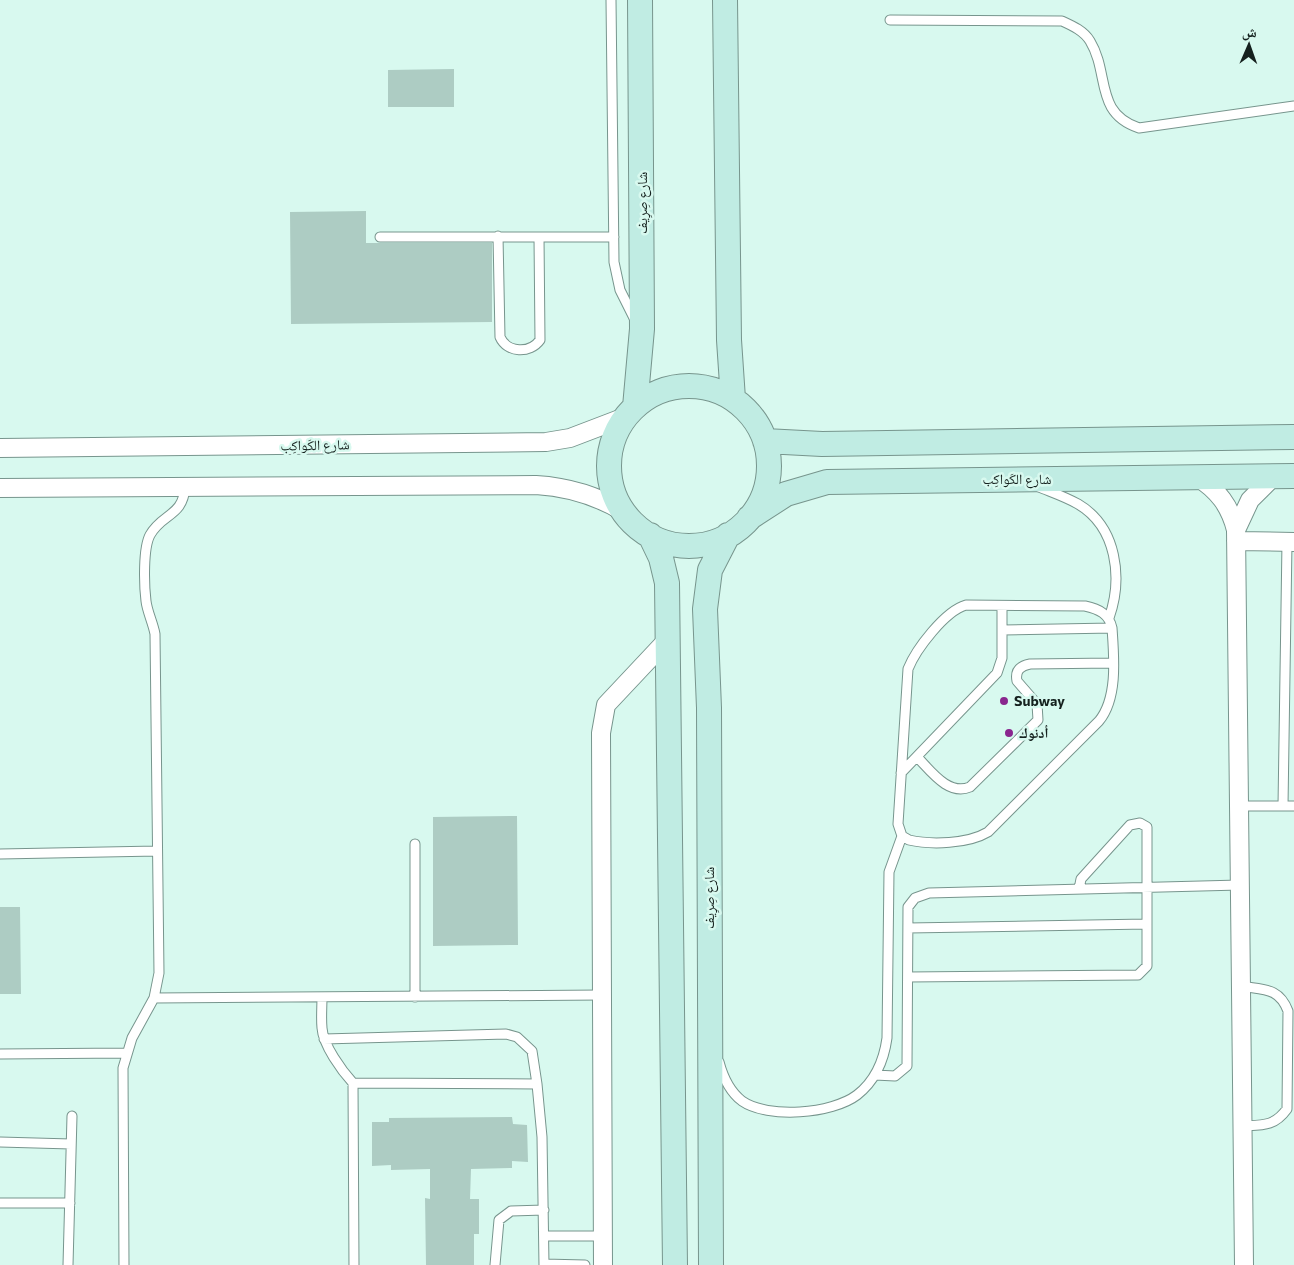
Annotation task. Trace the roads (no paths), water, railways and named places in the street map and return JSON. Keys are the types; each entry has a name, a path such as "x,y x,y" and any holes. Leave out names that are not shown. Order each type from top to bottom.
{"main road":[{"name":"شارع صِرِيف","path":"630,412 642,329 640,0"},
{"path":"724,0 729,340 733,399"},
{"path":"686,387 714,390 733,399 747,410 758,424 765,441 769,461 768,482 761,501 749,518 728,535 697,545 665,542 650,535 636,525 624,512 610,481 609,464 611,448 630,412 652,395 672,388 686,387"},
{"path":"765,441 830,444 1294,437"},
{"name":"شارع الكَواكِب","path":"749,518 786,494 827,482 1284,476"},
{"path":"650,535 664,570 668,639 675,1265"},
{"name":"شارع صِرِيف","path":"711,1265 709,708 706,589 710,570 728,535"}],"street":[{"name":"شارع الكَواكِب","path":"0,448 546,442 570,438 630,412"},
{"path":"1236,536 1250,500 1284,476"},
{"path":"1197,478 1216,490 1223,499 1229,509 1236,536 1244,1265"},
{"path":"0,488 545,485 573,489 591,495 624,512"},
{"path":"1236,536 1291,542"},
{"path":"603,1265 601,732 606,705 668,639"}],"lane":[{"path":"611,0 614,262 620,290 633,317 642,329"},
{"path":"890,20 1062,21 1078,28 1090,40 1108,101 1114,114 1125,123 1138,128 1294,106"},
{"path":"498,236 500,336 503,344 510,349 530,348 540,340 539,237"},
{"path":"380,237 614,237"},
{"path":"1020,479 1077,503 1091,513 1102,526 1110,541 1114,558 1114,592 1108,618"},
{"path":"124,1265 122,1084 126,1053 138,1024 154,998 159,973 155,634 146,602 146,550 147,542 156,527 181,505 185,487"},
{"path":"1283,806 1291,542"},
{"path":"710,1018 724,1079 737,1096 758,1109 794,1112 829,1107 857,1095 875,1075 881,1063 887,1038 889,872 902,836 898,824 905,684 911,661 953,610 966,605 1085,606 1101,611 1108,618 1112,628 1112,694 1106,711 988,832 975,839 960,842 913,841 902,836"},
{"path":"901,773 994,679 1002,658 1002,606"},
{"path":"1003,630 1112,628"},
{"path":"917,757 948,787 960,789 970,787 1038,720 1037,704 1017,681 1017,671 1020,667 1030,664 1112,663"},
{"path":"1239,806 1294,806"},
{"path":"908,977 1138,974 1147,966 1147,827 1140,823 1130,824 1081,879 1079,889"},
{"path":"415,844 415,997"},
{"path":"0,854 157,851"},
{"path":"875,1075 895,1076 907,1066 908,907 915,898 929,893 1240,884"},
{"path":"908,928 1147,924"},
{"path":"1241,986 1277,993 1283,999 1288,1011 1286,1109 1279,1120 1266,1125 1242,1126"},
{"path":"154,998 602,995"},
{"path":"322,997 322,1030 324,1039 342,1070 353,1083 354,1265"},
{"path":"324,1039 506,1034 517,1037 532,1051 537,1084 542,1138 544,1265 585,1265"},
{"path":"0,1054 126,1053"},
{"path":"353,1083 537,1084"},
{"path":"68,1265 72,1116"},
{"path":"0,1142 71,1144"},
{"path":"0,1203 70,1203"},
{"path":"496,1265 499,1220 511,1211 544,1210"},
{"path":"544,1236 603,1236"}],"place":[{"name":"Subway","path":"1004,701"},
{"name":"أدنوك","path":"1009,733"}]}
